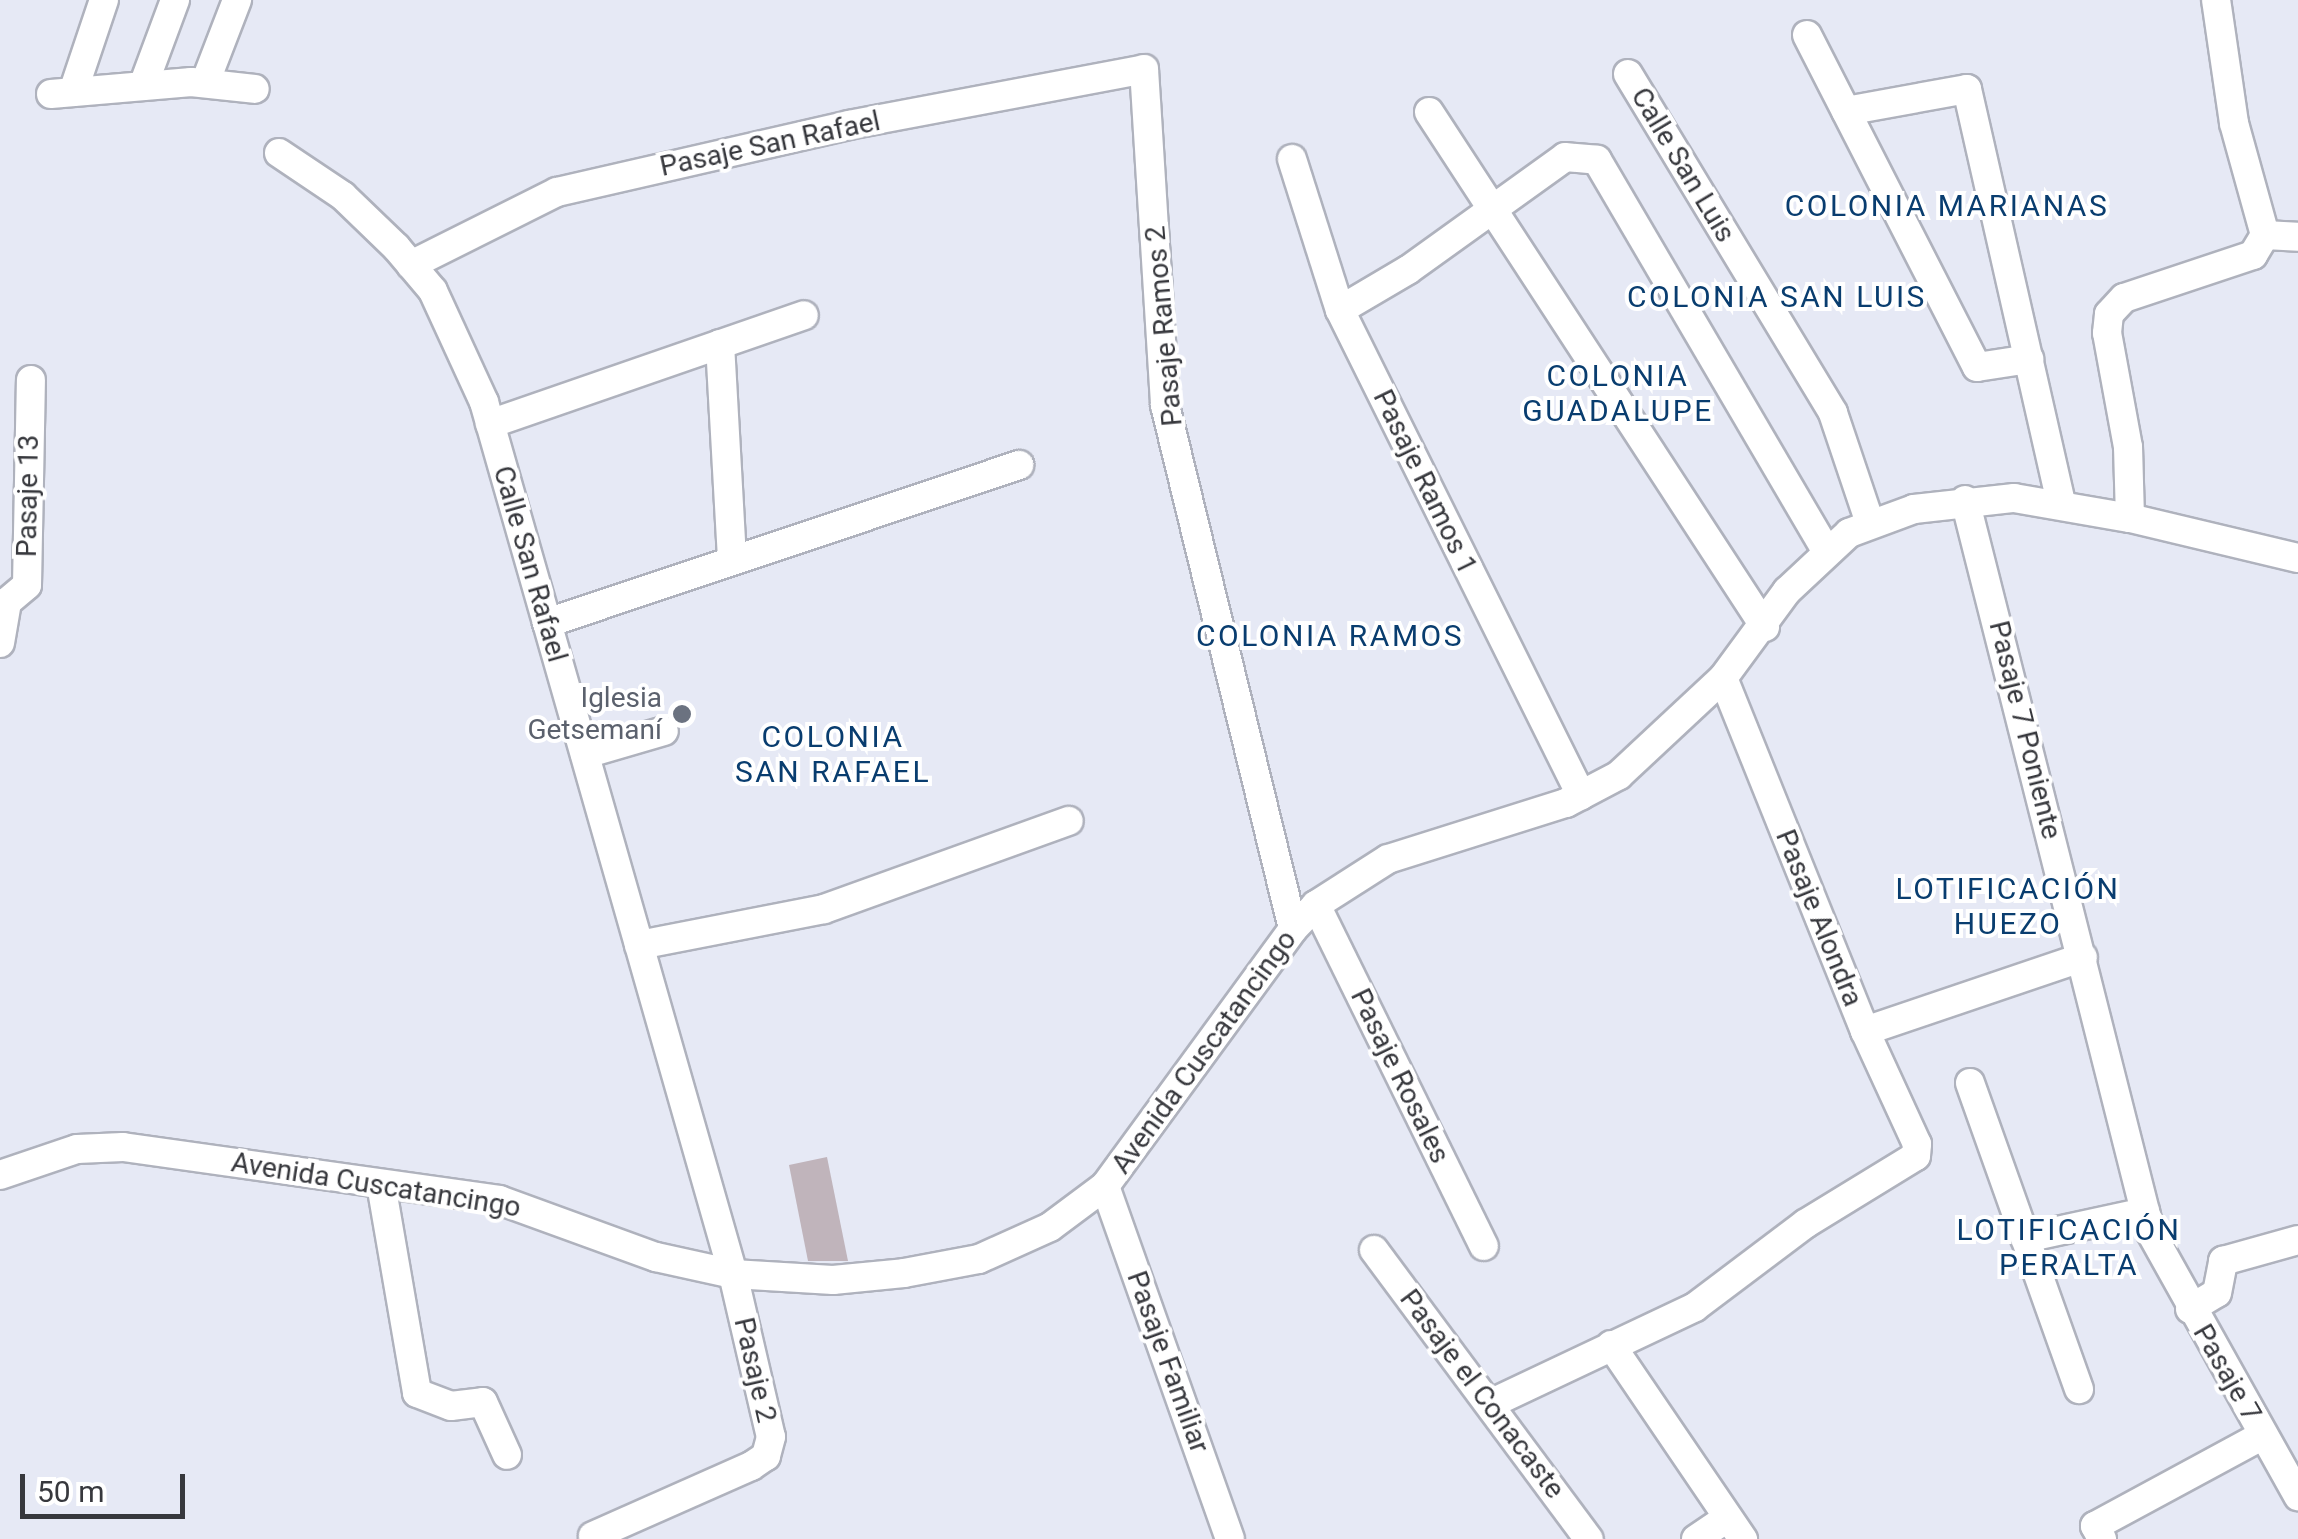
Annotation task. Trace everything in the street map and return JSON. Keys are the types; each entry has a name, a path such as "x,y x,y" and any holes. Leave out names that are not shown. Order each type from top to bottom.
{"street":[{"path":"104,0 62,93 205,83 255,89"},
{"path":"143,86 176,0"},
{"path":"205,83 237,0"},
{"path":"2130,518 2128,447 2107,333 2109,314 2124,298 2254,254 2264,238 2234,123 2216,0"},
{"path":"1807,35 1977,367 2029,359"},
{"name":"Pasaje San Rafael","path":"411,265 557,192 849,125 1144,69"},
{"name":"Pasaje Ramos 2","path":"1144,69 1166,405 1293,929"},
{"name":"Calle San Luis","path":"1628,74 1834,413 1870,523"},
{"path":"1846,111 1967,89 2062,504"},
{"path":"1430,112 1765,628"},
{"name":"Calle San Rafael","path":"279,153 343,196 433,291 490,424 733,1274"},
{"path":"1340,310 1408,270 1565,157 1587,156 1606,172 1826,550"},
{"name":"Pasaje Ramos 1","path":"1292,160 1340,310 1581,796"},
{"path":"2264,238 2298,237"},
{"path":"490,424 804,315"},
{"path":"720,344 732,561"},
{"name":"Pasaje 13","path":"0,643 4,602 27,585 30,380"},
{"path":"547,623 1019,465"},
{"name":"Avenida Cuscatancingo","path":"0,1175 76,1149 123,1147 499,1200 656,1257 733,1274 833,1280 904,1274 979,1259 1050,1228 1105,1186 1293,929 1316,905 1388,859 1581,796 1619,775 1723,678 1765,628 1787,591 1826,550 1870,523 1914,508 2014,498 2130,518 2298,558"},
{"name":"Pasaje 7 Poniente","path":"1965,500 2157,1251"},
{"name":"Pasaje Alondra","path":"1611,1345 1695,1307 1805,1224 1916,1156 1917,1144 1865,1031 1723,678"},
{"path":"584,754 664,731"},
{"path":"639,945 824,909 1068,821"},
{"name":"Pasaje Rosales","path":"1316,905 1484,1246"},
{"path":"1865,1031 2083,957"},
{"path":"1970,1083 2079,1388"},
{"path":"381,1184 416,1393 451,1406 483,1402 506,1455"},
{"name":"Pasaje Familiar","path":"1105,1186 1230,1539"},
{"path":"2025,1238 2145,1212"},
{"path":"2190,1309 2216,1293 2224,1260 2298,1240"},
{"name":"Pasaje el Conacaste","path":"1374,1250 1589,1539"},
{"name":"Pasaje 7","path":"2157,1251 2298,1496"},
{"name":"Pasaje 2","path":"594,1536 766,1456 770,1436 733,1274"},
{"path":"1490,1404 1611,1345 1736,1528 1696,1539"},
{"path":"2098,1532 2263,1434"}],"building":[{"path":"827,1157 848,1261 808,1261 789,1165"}],"place":[{"name":"Iglesia Getsemaní","path":"682,714"}],"district":[{"name":"COLONIA MARIANAS","path":"1947,206"},
{"name":"COLONIA SAN LUIS","path":"1777,297"},
{"name":"COLONIA GUADALUPE","path":"1618,393"},
{"name":"COLONIA RAMOS","path":"1330,636"},
{"name":"COLONIA SAN RAFAEL","path":"833,754"},
{"name":"LOTIFICACIÓN HUEZO","path":"2008,906"},
{"name":"LOTIFICACIÓN PERALTA","path":"2069,1247"}]}
